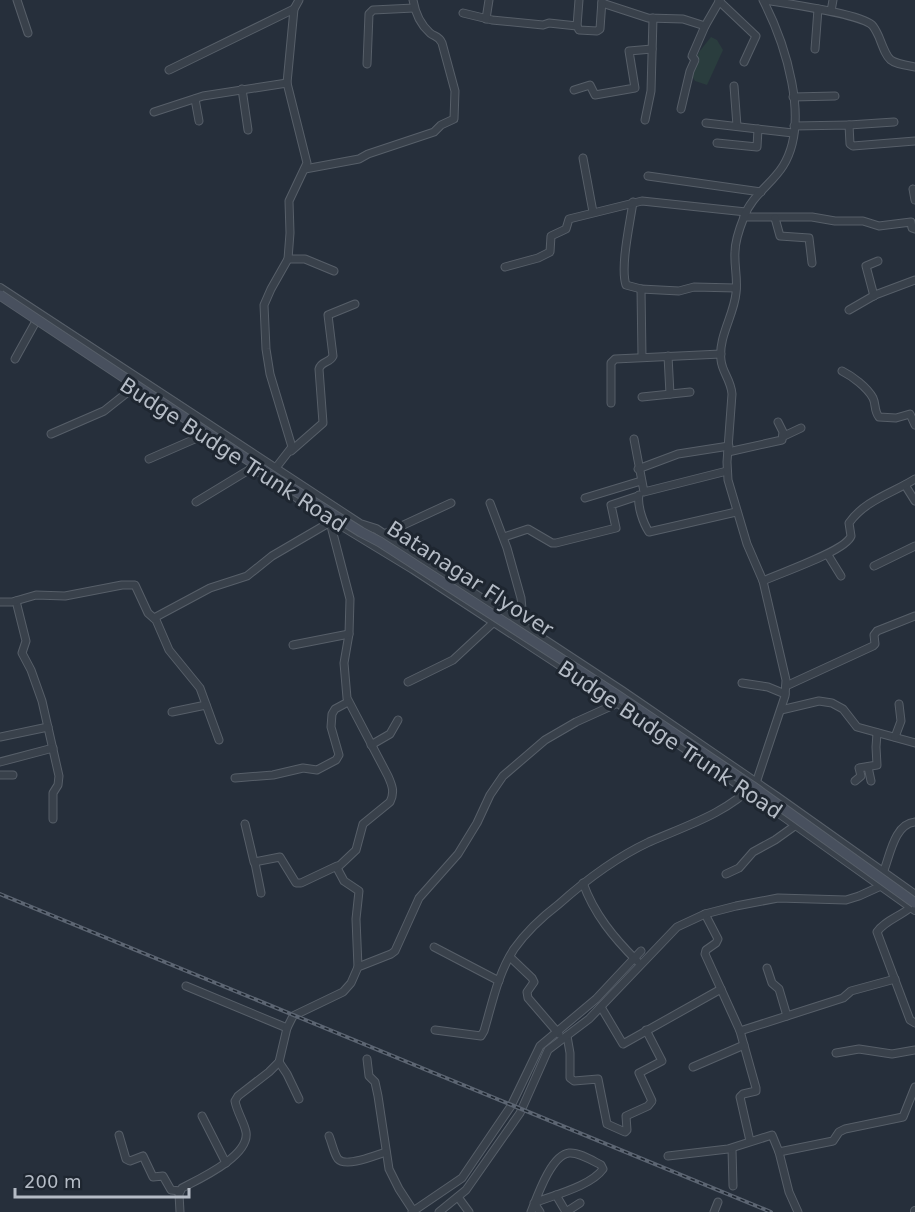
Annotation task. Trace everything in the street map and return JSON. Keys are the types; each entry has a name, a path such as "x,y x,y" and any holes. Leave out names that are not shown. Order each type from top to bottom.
{"main road":[{"name":"Batanagar Flyover","path":"0,295 280,481 380,542 617,695 752,786 914,906"}],"street":[{"path":"17,0 28,33"},
{"path":"291,451 292,447 270,374 266,349 264,305 288,259 290,233 288,206 304,169 307,156 286,83 294,9 298,0"},
{"path":"486,19 489,0"},
{"path":"577,26 579,0"},
{"path":"681,109 695,60 692,56 720,0 756,36 744,62"},
{"path":"435,1030 481,1036 498,981 513,950 537,923 607,865 638,848 715,814 756,783 786,690 780,649 763,581 736,512 727,471 732,405 731,384 722,365 721,354 736,288 735,252 745,214 786,161 793,130 793,96 787,57 764,0 794,2 831,11 872,26 889,59 915,67"},
{"path":"831,11 833,0"},
{"path":"464,13 486,19 543,26 549,23 577,26 579,30 600,30 602,2 653,18 683,19 705,26"},
{"path":"304,169 359,159 434,132 441,125 454,119 454,91 442,42 439,37 428,31 414,4 373,10 369,14 367,64"},
{"path":"169,70 294,9"},
{"path":"815,49 818,9"},
{"path":"645,120 651,91 653,18"},
{"path":"573,90 590,85 595,94 635,88 629,51 652,49"},
{"path":"154,112 195,99 286,83"},
{"path":"734,86 737,126"},
{"path":"242,89 248,130"},
{"path":"793,96 835,96"},
{"path":"195,99 200,121"},
{"path":"706,123 758,129 793,130 894,122"},
{"path":"849,126 852,146 915,141"},
{"path":"717,143 757,147 758,129"},
{"path":"584,158 593,212"},
{"path":"648,176 761,192"},
{"path":"913,189 915,200"},
{"path":"505,267 547,254 551,249 551,236 566,229 568,219 633,202 649,201 775,218 812,217 835,221 862,221 879,226 914,223"},
{"path":"633,202 626,249 625,283 628,287 679,291 694,287 736,288"},
{"path":"775,218 780,236 809,238 812,263"},
{"path":"288,259 309,260 334,271"},
{"path":"873,296 866,266 878,261"},
{"path":"849,310 873,296 915,280"},
{"name":"Budge Budge Trunk Road","path":"0,288 339,511 360,524 376,529 519,621 756,783 915,896"},
{"path":"641,289 642,357"},
{"name":"Budge Budge Trunk Road","path":"0,300 331,521 413,569 618,703 748,791 878,884 914,906"},
{"path":"275,469 291,451 323,423 319,369 321,364 333,356 328,315 355,304"},
{"path":"15,359 35,323"},
{"path":"611,403 613,360 721,354"},
{"path":"668,356 670,394"},
{"path":"842,371 857,379 872,396 879,417 896,418 910,414 915,425"},
{"path":"51,434 104,411 133,388"},
{"path":"642,397 690,392"},
{"path":"778,422 784,436"},
{"path":"638,469 678,454 779,442 784,436 801,428"},
{"path":"149,459 204,435"},
{"path":"634,439 641,481 641,510 649,532 736,512"},
{"path":"196,502 252,468"},
{"path":"504,537 528,529 556,543 616,528 611,505 640,493 727,471"},
{"path":"763,581 828,555 849,542 851,536 848,525 858,513 888,493 915,479"},
{"path":"585,498 641,481"},
{"path":"905,484 915,501"},
{"path":"384,534 451,502"},
{"path":"490,503 504,537 521,598 522,609 519,621"},
{"path":"154,618 210,588 247,576 272,556 331,521 339,511"},
{"path":"255,863 280,857 298,884 337,866 356,850 363,824 387,806 393,797 393,788 388,776 348,702 344,663 349,634 350,599 331,521"},
{"path":"874,566 915,546"},
{"path":"828,555 841,576"},
{"path":"0,602 16,601 36,595 65,596 132,584 137,587 148,614 154,618 169,650 196,681 219,740"},
{"path":"16,601 26,641 22,653 38,688 59,782 53,793 53,819"},
{"path":"742,683 786,690 873,646 875,644 874,634 877,631 915,616"},
{"path":"408,682 453,660 494,622"},
{"path":"293,645 349,634"},
{"path":"781,710 819,701 832,703 843,710 856,727 915,743"},
{"path":"235,778 273,775 303,768 317,770 336,760 339,755 331,727 332,714 335,709 348,702"},
{"path":"358,967 395,951 419,898 458,854 503,776 552,736 618,703"},
{"path":"172,712 206,705"},
{"path":"895,737 901,721 902,708"},
{"path":"371,745 390,734 398,720"},
{"path":"0,737 48,727"},
{"path":"855,781 861,776 859,768 878,765 877,733"},
{"path":"0,762 53,748"},
{"path":"868,767 871,781"},
{"path":"0,775 13,775"},
{"path":"882,872 899,831 907,822 915,822"},
{"path":"245,825 261,893"},
{"path":"726,874 739,868 753,852 796,825"},
{"path":"119,1135 126,1160 130,1161 143,1156 153,1176 163,1176 171,1190 180,1191 226,1163 245,1140 246,1133 235,1101 238,1096 279,1062 287,1028 293,1016 344,992 358,967 356,919 360,894 356,888 344,881 337,866"},
{"path":"583,883 601,920 641,965"},
{"path":"367,1059 369,1076 375,1082 386,1152 393,1178 413,1212 462,1178 509,1109 540,1046 561,1035 601,1007 677,927 705,914 778,898 846,900 859,897 878,884"},
{"path":"914,906 879,927 877,932 910,1020 915,1023"},
{"path":"705,914 718,939 718,942 705,952 740,1031 756,1090 740,1097 750,1142"},
{"path":"434,947 498,981"},
{"path":"439,1212 458,1197 478,1176 520,1113 548,1050 641,951"},
{"path":"510,957 532,978 534,982 527,992 528,998 561,1035 570,1053 570,1078 573,1081 598,1079 607,1124 625,1132 627,1130 626,1116 648,1106 652,1101 639,1073 662,1061 646,1030"},
{"path":"767,968 772,983 780,989 787,1016"},
{"path":"740,1031 843,998 851,991 895,979"},
{"path":"186,986 287,1028"},
{"path":"601,1007 621,1043 624,1043 721,989"},
{"path":"693,1067 744,1045"},
{"path":"836,1053 859,1049 892,1054 915,1050"},
{"path":"279,1062 299,1099"},
{"path":"779,1152 833,1141 839,1132 845,1130 898,1120 906,1113 915,1087"},
{"path":"202,1116 226,1163"},
{"path":"668,1156 732,1149 772,1135 779,1152 786,1185 798,1212"},
{"path":"329,1136 338,1159 343,1162 350,1163 386,1152"},
{"path":"732,1149 733,1186"},
{"path":"531,1212 534,1203 545,1177 567,1153 573,1153 603,1167 595,1178 534,1203"},
{"path":"180,1191 180,1212"},
{"path":"556,1195 566,1212 580,1203"},
{"path":"458,1197 469,1212"},
{"path":"714,1212 718,1202"},
{"path":"534,1203 540,1212"}],"shaded area":[{"path":"711,37 717,40 723,50 707,85 695,81 690,73 699,52"}],"railway":[{"path":"0,894 771,1212"}]}
